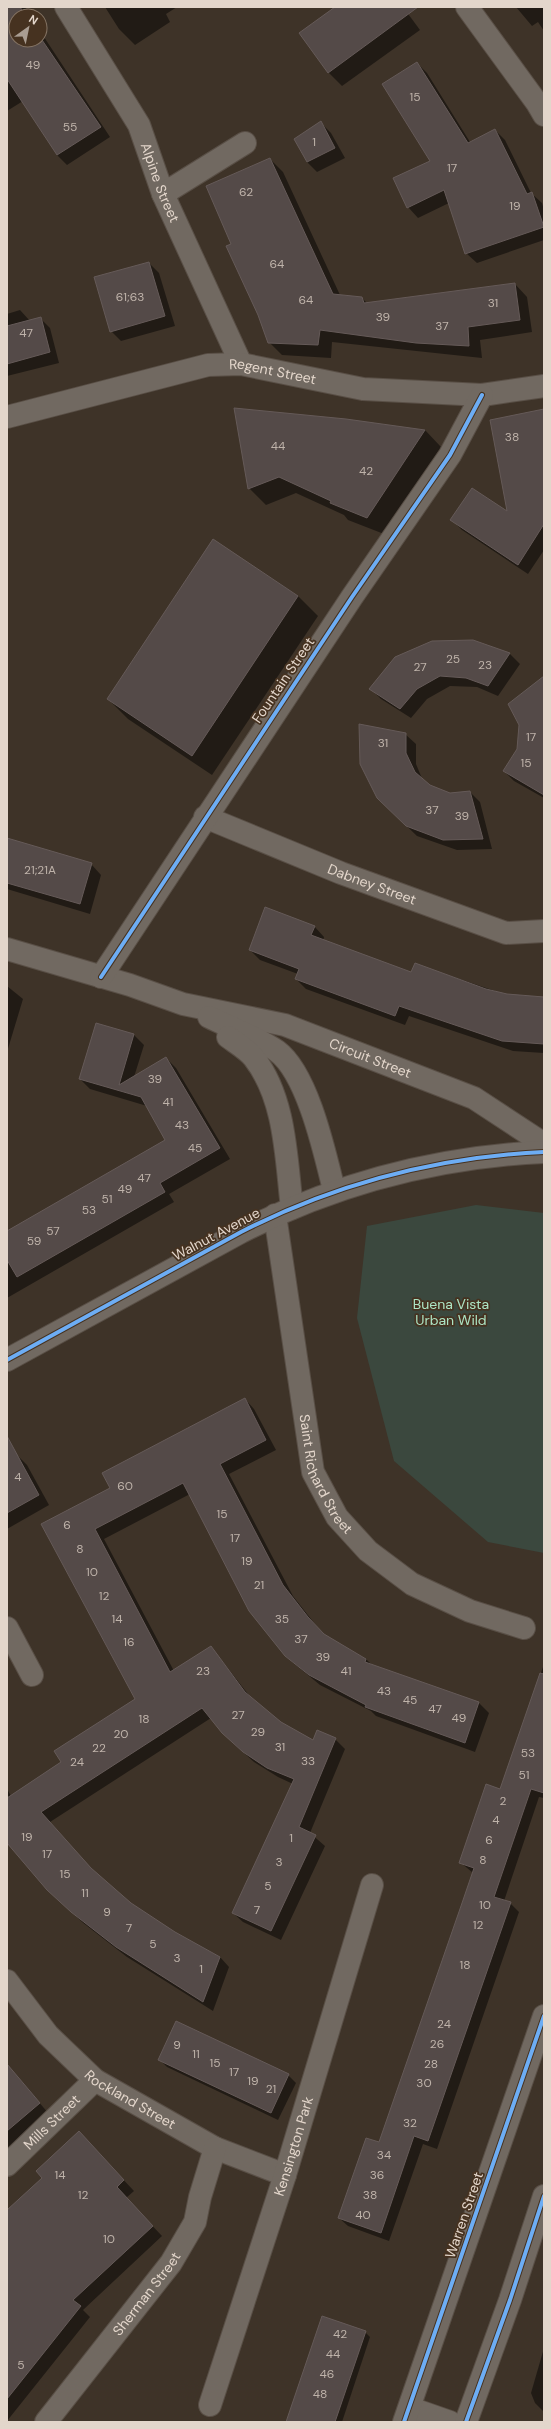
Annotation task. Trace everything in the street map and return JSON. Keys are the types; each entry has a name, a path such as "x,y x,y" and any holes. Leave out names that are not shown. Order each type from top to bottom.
{"street":[{"name":"Alpine Street","path":"66,7 139,126 162,194 241,364"},
{"path":"467,7 538,103 544,115"},
{"path":"162,194 245,143"},
{"name":"Regent Street","path":"7,417 208,365 241,364 363,389 482,395 544,386"},
{"name":"Fountain Street","path":"101,977 205,817 450,455 482,395"},
{"name":"Dabney Street","path":"205,817 341,873 506,933 544,931"},
{"name":"Circuit Street","path":"7,949 184,1004 285,1025 474,1098 544,1144"},
{"name":"Circuit Street","path":"184,1004 278,1051 296,1075 310,1104 334,1190"},
{"name":"Circuit Street","path":"184,1004 254,1057 271,1086 281,1126 284,1212"},
{"name":"Walnut Avenue","path":"7,1360 284,1212 334,1190 422,1166 510,1154 544,1152"},
{"name":"Saint Richard Street","path":"284,1212 313,1472 337,1517 368,1551 412,1584 470,1611 524,1628"},
{"path":"7,1628 32,1675"},
{"name":"Kensington Park","path":"210,2405 286,2175 372,1885"},
{"name":"Rockland Street","path":"7,1981 48,2035 95,2080 215,2148 286,2175"},
{"name":"Warren Street","path":"407,2415 544,2016"},
{"name":"Mills Street","path":"7,2165 95,2080"},
{"name":"Sherman Street","path":"46,2422 171,2263 195,2222 200,2197 215,2148"},
{"path":"466,2422 510,2300 544,2196"},
{"path":"407,2415 450,2422"}],"green space":[{"name":"Buena Vista Urban Wild","path":"476,1205 544,1213 544,1553 488,1542 394,1461 357,1318 367,1226"}],"building":[{"path":"7,7 20,7 21,8 8,8 8,48 47,48 101,127 57,155 7,79"},
{"path":"335,7 418,7 328,73 299,33"},
{"path":"417,62 468,143 495,129 527,194 532,192 544,227 465,254 444,190 407,208 393,178 430,161 382,84"},
{"path":"321,121 335,148 307,162 294,139"},
{"path":"270,158 333,294 362,297 364,303 515,283 520,320 468,327 469,346 416,343 320,330 318,345 268,343 258,315 226,246 231,244 206,186"},
{"path":"149,262 165,316 110,332 94,277"},
{"path":"41,317 50,352 7,364 7,326"},
{"path":"234,408 346,419 425,430 367,518 330,503 331,501 279,477 248,489"},
{"path":"544,409 544,524 518,565 450,520 472,488 507,511 490,420"},
{"path":"213,539 298,596 192,756 107,699"},
{"path":"473,640 510,653 488,686 466,678 440,676 417,689 400,709 369,689 395,657 432,641"},
{"path":"544,676 544,795 503,771 517,749 519,725 508,704"},
{"path":"359,724 406,733 406,753 415,772 430,785 450,793 470,791 483,839 443,840 406,826 377,798 360,764"},
{"path":"7,838 92,863 80,904 7,883"},
{"path":"265,907 315,926 311,935 411,972 415,963 486,989 507,994 544,997 544,1044 502,1041 399,1006 395,1016 295,979 299,969 249,950"},
{"path":"96,1023 134,1034 119,1085 166,1057 220,1148 160,1183 165,1192 17,1277 7,1260 7,1231 165,1140 141,1097 79,1079"},
{"path":"245,1398 266,1440 220,1464 283,1585 308,1617 324,1634 366,1659 365,1662 479,1702 465,1743 365,1707 366,1705 309,1675 285,1656 249,1611 183,1483 95,1529 170,1672 211,1646 245,1692 281,1722 313,1740 317,1730 336,1738 299,1827 316,1835 271,1931 232,1913 294,1779 267,1768 243,1752 222,1733 202,1708 41,1812 91,1868 131,1903 175,1932 220,1957 203,2002 116,1947 71,1912 47,1890 7,1843 7,1798 61,1762 54,1751 135,1699 41,1524 110,1488 102,1473"},
{"path":"7,1436 39,1495 7,1513"},
{"path":"540,1673 544,1674 544,1793 531,1789 494,1897 511,1902 428,2141 414,2136 381,2233 338,2218 366,2138 379,2142 474,1868 459,1863 486,1784 500,1789"},
{"path":"176,2021 289,2074 271,2113 158,2060"},
{"path":"7,2064 40,2103 7,2131"},
{"path":"79,2131 124,2180 117,2187 153,2226 73,2300 81,2306 7,2399 7,2210 42,2178 36,2171"},
{"path":"322,2316 366,2331 335,2422 286,2422"}],"cycle path":[{"path":"101,977 352,597 450,455 482,395"},
{"path":"7,1360 241,1232 314,1200 351,1186 426,1167 504,1155 544,1152"},
{"path":"404,2422 544,2016"},
{"path":"466,2422 510,2300 544,2196"}]}
